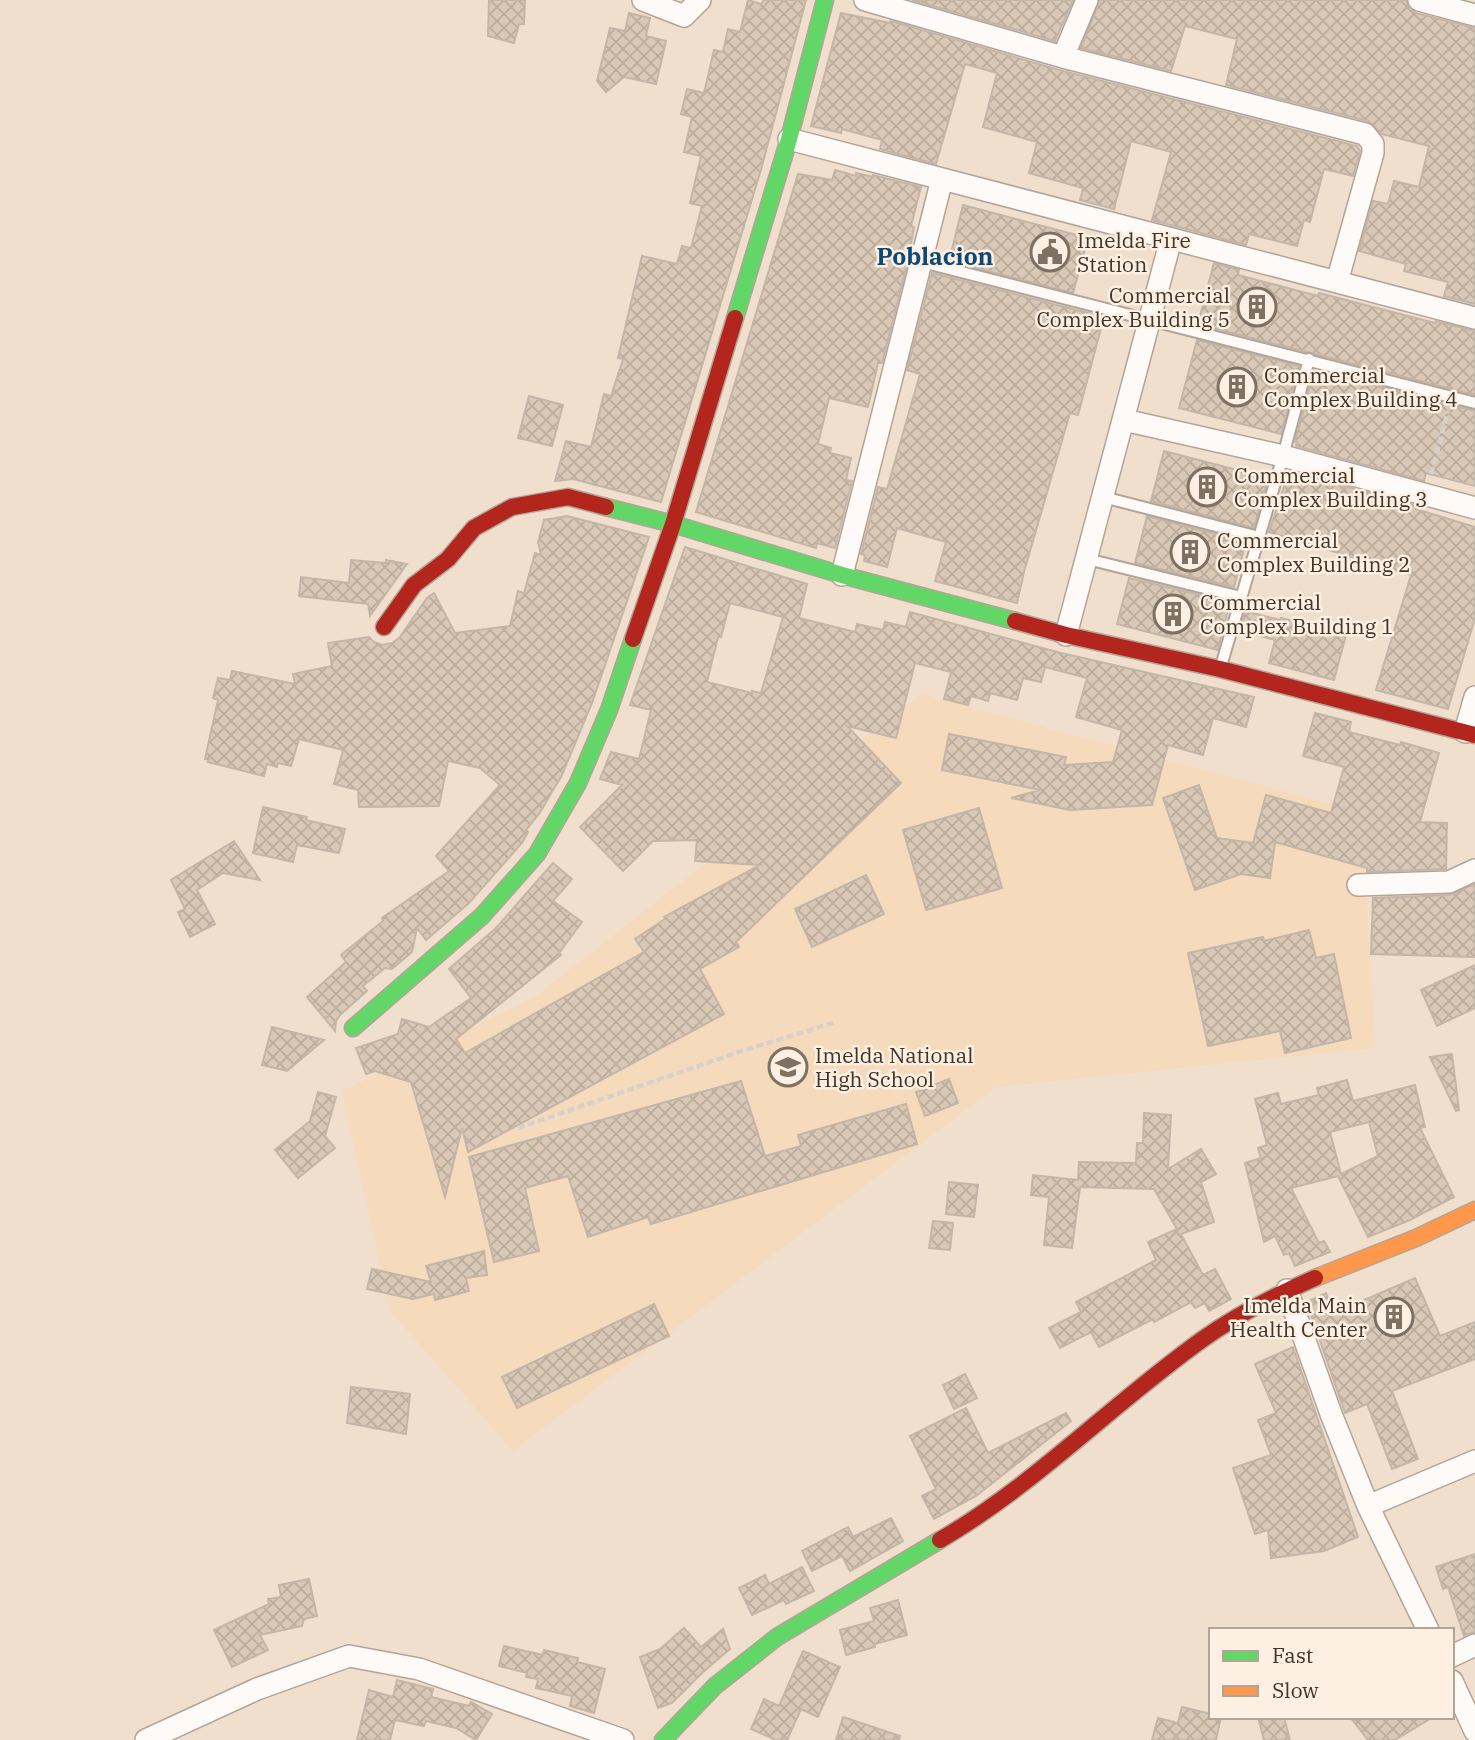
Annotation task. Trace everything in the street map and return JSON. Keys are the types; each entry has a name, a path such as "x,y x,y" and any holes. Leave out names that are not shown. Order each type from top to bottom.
{"street":[{"path":"643,0 684,16 700,0"},
{"path":"353,1028 482,916 537,854 578,783 608,710 673,524 789,139 825,0"},
{"path":"865,0 1063,57 1365,134 1373,144 1373,153 1337,282"},
{"path":"1063,57 1087,0"},
{"path":"1419,0 1475,15"},
{"path":"789,139 1475,318"},
{"path":"842,575 942,179"},
{"path":"1066,635 1171,239"},
{"path":"1124,420 1283,456 1475,508"},
{"path":"384,627 414,585 448,559 474,528 512,507 568,497 1066,635 1220,669 1470,733 1475,697"},
{"path":"1358,886 1449,882 1475,870"},
{"path":"663,1740 716,1685 757,1653 815,1614 983,1513 1071,1447 1168,1365 1237,1317 1287,1290 1475,1210"},
{"path":"1287,1290 1331,1414 1368,1506 1427,1628"},
{"path":"1368,1506 1475,1461"},
{"path":"1454,1655 1475,1645"},
{"path":"146,1740 257,1689 349,1656 387,1661 432,1673 623,1740"},
{"path":"1454,1685 1475,1731"}],"lane":[{"path":"922,262 1475,403"},
{"path":"1220,669 1283,456 1308,359"},
{"path":"1103,497 1259,537"},
{"path":"1087,559 1241,597"}],"path":[{"path":"1426,494 1451,397"},
{"path":"518,1128 836,1021"}],"shaded area":[{"name":"Imelda National High School","path":"921,694 1362,812 1375,1048 996,1087 513,1451 391,1312 342,1091 536,996"}],"building":[{"path":"489,0 525,0 524,24 519,24 514,43 488,36"},
{"path":"748,0 761,4 764,0 806,0 762,166 661,502 573,479 555,481 566,441 591,447 604,394 611,396 623,359 618,358 642,256 677,264 682,246 691,248 702,206 690,203 701,156 684,152 692,117 681,114 687,89 704,93 714,50 723,52 728,29 740,32"},
{"path":"912,0 1073,0 1055,41"},
{"path":"1100,0 1406,0 1409,9 1416,13 1475,28 1475,304 1444,296 1448,282 1404,271 1406,264 1359,251 1373,201 1388,204 1394,181 1419,187 1429,146 1382,134 1368,121 1226,85 1237,39 1185,26 1171,71 1081,48"},
{"path":"629,13 650,18 646,36 666,41 656,84 624,77 606,92 597,81 610,28 625,31"},
{"path":"841,13 890,23 891,21 1059,70 1357,146 1360,151 1353,176 1324,169 1310,222 1304,220 1297,246 1249,234 1246,245 1152,220 1171,152 1131,141 1114,209 1080,200 1083,188 1029,173 1037,142 983,127 997,73 965,64 936,164 880,149 882,140 842,129 841,133 811,126"},
{"path":"835,170 856,176 856,173 873,175 921,187 911,226 914,227 907,265 868,407 829,398 818,444 831,448 830,453 851,458 846,480 852,481 835,548 817,543 816,548 696,512 798,174 832,180"},
{"path":"963,205 1088,238 1073,293 949,261"},
{"path":"1214,263 1239,270 1238,275 1318,296 1319,293 1475,331 1475,395 1201,325 1202,321 1199,320"},
{"path":"932,273 1104,317 1078,415 1070,413 1017,603 935,581 946,542 897,528 887,567 864,561 865,555 861,554 878,487 887,489 920,374 907,370"},
{"name":"Commercial Complex Building 4","path":"1197,340 1299,366 1281,434 1179,408"},
{"path":"1314,370 1475,411 1475,486 1426,473 1424,481 1296,446"},
{"path":"529,396 563,405 552,446 518,438"},
{"name":"Commercial Complex Building 3","path":"1164,451 1268,478 1254,528 1151,501"},
{"path":"1289,471 1417,506 1416,509 1475,527 1475,618 1448,709 1376,690 1411,575 1269,532"},
{"path":"567,516 649,537 592,703 562,775 539,814 526,830 528,832 522,843 469,903 426,940 417,928 412,952 392,969 385,968 363,986 367,991 340,1015 335,1031 307,997 346,962 341,955 383,921 382,918 449,871 436,856 500,785 480,768 448,761 439,806 359,807 358,790 334,784 343,750 299,739 291,766 278,763 277,767 267,764 264,776 208,762 209,760 205,759 218,700 213,698 218,678 230,680 232,671 295,684 293,674 332,666 328,643 369,637 382,645 392,643 399,638 427,598 434,593 455,633 510,626 518,591 524,593 535,553 541,555 538,542 544,520"},
{"name":"Commercial Complex Building 2","path":"1147,516 1246,542 1234,587 1135,563"},
{"path":"685,547 807,584 799,618 855,632 857,624 883,630 885,622 906,627 910,612 1061,653 1254,697 1246,727 1213,718 1203,755 1168,745 1152,805 1070,810 1011,798 1040,790 942,770 949,734 1066,757 1064,765 1113,762 1122,730 1076,717 1087,678 1045,667 1041,682 1023,678 1017,700 990,693 988,701 971,696 968,705 944,699 951,672 915,663 896,738 847,726 901,783 736,942 739,947 700,969 724,1014 468,1152 462,1128 445,1197 411,1082 375,1071 366,1074 356,1048 398,1034 402,1019 429,1027 471,998 449,969 496,928 553,863 572,879 553,901 582,922 559,953 561,955 456,1039 465,1053 644,952 635,939 665,919 664,917 760,865 695,861 697,840 653,841 623,871 580,827 622,785 600,779 611,752 639,759 651,710 630,705","holes":["730,603 783,617 761,693 707,682"]},
{"path":"351,560 386,563 386,560 407,564 370,616 368,604 299,596 301,577 349,583"},
{"name":"Commercial Complex Building 1","path":"1129,578 1230,602 1218,650 1117,624"},
{"path":"1245,611 1346,635 1334,680 1269,663 1275,640 1240,630"},
{"path":"1315,713 1351,722 1349,732 1439,753 1420,822 1447,823 1446,869 1367,872 1367,868 1275,842 1270,878 1241,874 1195,890 1163,798 1199,785 1217,838 1253,843 1266,795 1331,813 1344,767 1303,756"},
{"path":"263,807 345,829 339,853 297,845 293,862 253,853"},
{"path":"979,808 1002,888 926,910 903,830"},
{"path":"234,841 260,880 223,873 197,890 215,924 190,937 178,912 185,909 171,880"},
{"path":"866,875 884,914 812,947 795,909"},
{"path":"1475,884 1475,957 1371,954 1373,898 1449,895"},
{"path":"1309,930 1316,958 1334,954 1351,1038 1285,1053 1280,1031 1208,1046 1188,953 1263,937 1264,941"},
{"path":"1475,965 1475,1008 1437,1026 1421,990"},
{"path":"272,1027 324,1040 287,1071 262,1065"},
{"path":"1452,1054 1459,1110 1456,1111 1430,1057"},
{"path":"949,1079 958,1103 925,1116 916,1092"},
{"path":"1347,1080 1353,1101 1415,1085 1425,1127 1420,1128 1454,1197 1410,1220 1368,1237 1338,1176 1291,1188 1319,1243 1324,1241 1330,1252 1295,1266 1289,1253 1284,1255 1275,1236 1264,1242 1245,1163 1261,1158 1258,1148 1267,1145 1255,1099 1278,1093 1281,1104 1319,1095 1317,1088","holes":["1369,1122 1378,1156 1341,1174 1330,1132"]},
{"path":"741,1081 765,1156 801,1146 798,1135 906,1104 917,1144 651,1224 648,1217 588,1237 568,1176 525,1188 539,1251 494,1262 469,1157"},
{"path":"318,1092 336,1097 325,1136 335,1148 298,1178 275,1150 310,1121"},
{"path":"1144,1113 1171,1115 1168,1169 1201,1149 1216,1174 1201,1182 1214,1222 1181,1234 1203,1275 1215,1269 1231,1299 1209,1311 1205,1303 1195,1308 1191,1302 1099,1347 1091,1332 1060,1348 1049,1328 1081,1312 1076,1302 1156,1260 1148,1242 1177,1229 1154,1189 1080,1187 1072,1248 1044,1245 1049,1197 1031,1195 1033,1175 1078,1180 1079,1162 1136,1163 1137,1143 1143,1143"},
{"path":"949,1182 978,1185 974,1217 946,1214"},
{"path":"933,1221 953,1223 950,1250 929,1248"},
{"path":"484,1251 487,1275 466,1278 469,1291 435,1300 434,1294 413,1299 367,1289 372,1269 431,1282 426,1266"},
{"path":"1415,1278 1440,1336 1475,1322 1475,1359 1392,1391 1418,1459 1392,1469 1367,1404 1345,1413 1308,1306 1313,1304 1311,1300 1326,1293 1334,1313"},
{"path":"654,1304 669,1336 517,1408 502,1377"},
{"path":"1293,1347 1358,1537 1324,1551 1271,1558 1268,1530 1255,1534 1233,1468 1271,1455 1258,1420 1276,1413 1255,1364"},
{"path":"965,1374 977,1398 954,1409 943,1385"},
{"path":"351,1387 410,1394 406,1434 347,1423"},
{"path":"966,1408 988,1453 1066,1413 1071,1421 976,1496 934,1519 922,1496 936,1489 910,1436"},
{"path":"891,1518 903,1541 850,1571 842,1556 812,1571 802,1551 848,1527 853,1537"},
{"path":"1475,1554 1475,1632 1464,1636 1448,1587 1443,1589 1436,1567"},
{"path":"802,1567 814,1591 786,1604 784,1600 752,1615 739,1588 765,1575 769,1584"},
{"path":"309,1579 317,1616 304,1619 302,1626 260,1635 268,1650 232,1667 214,1630 269,1604 268,1599 281,1597 279,1585"},
{"path":"898,1600 907,1635 846,1655 840,1630 874,1621 870,1608"},
{"path":"684,1628 701,1647 723,1629 730,1649 672,1703 658,1708 640,1657 660,1649"},
{"path":"504,1646 543,1655 544,1650 578,1658 577,1662 605,1669 594,1713 570,1706 572,1696 536,1688 538,1679 526,1677 527,1673 499,1666"},
{"path":"803,1651 840,1667 818,1717 801,1709 787,1740 776,1740 751,1729 764,1699 779,1706"},
{"path":"397,1680 433,1689 431,1697 469,1706 471,1702 492,1714 476,1740 456,1728 426,1721 424,1726 395,1720 390,1740 357,1740 369,1690 393,1697"},
{"path":"1182,1707 1209,1714 1209,1719 1221,1719 1216,1740 1152,1740 1158,1718 1178,1723"},
{"path":"843,1717 900,1736 899,1740 836,1740"},
{"path":"1259,1719 1285,1719 1290,1740 1264,1740"},
{"path":"1352,1719 1430,1719 1395,1740 1368,1740"}],"traffic: fast":[{"path":"735,318 789,139 825,0"},
{"path":"606,507 673,524 842,575 1015,621"},
{"path":"353,1028 482,916 537,854 578,783 609,710 633,639"},
{"path":"663,1740 715,1686 777,1637 940,1540"}],"traffic: slow":[{"path":"1315,1278 1416,1238 1475,1210"}],"traffic: jam":[{"path":"633,639 673,524 735,318"},
{"path":"384,627 414,585 448,559 474,528 512,507 568,497 606,507"},
{"path":"1015,621 1220,669 1475,735"},
{"path":"940,1540 1042,1469 1203,1339 1230,1321 1315,1278"}],"place":[{"name":"Imelda Fire Station","path":"1050,252"},
{"name":"Commercial Complex Building 5","path":"1257,307"},
{"name":"Commercial Complex Building 4","path":"1237,387"},
{"name":"Commercial Complex Building 3","path":"1207,487"},
{"name":"Commercial Complex Building 2","path":"1190,552"},
{"name":"Commercial Complex Building 1","path":"1173,614"},
{"name":"Imelda National High School","path":"788,1067"},
{"name":"Imelda Main Health Center","path":"1394,1317"}],"district":[{"name":"Poblacion","path":"935,256"}]}
